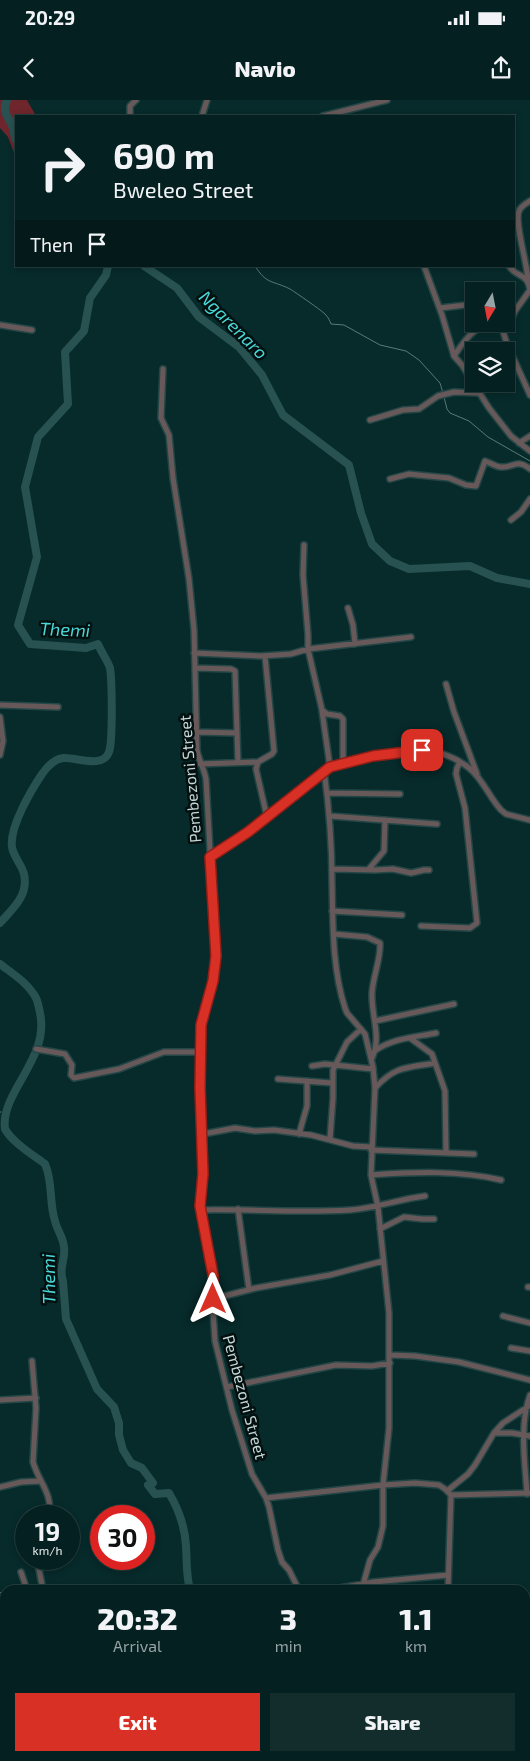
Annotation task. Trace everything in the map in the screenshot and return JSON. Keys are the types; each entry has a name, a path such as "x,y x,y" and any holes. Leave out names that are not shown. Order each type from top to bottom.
{"street":[{"path":"130,115 130,106 136,100"},
{"path":"202,115 207,100"},
{"path":"327,115 386,100"},
{"path":"515,311 530,291 518,213 522,206 530,201"},
{"path":"424,267 440,308 454,356 478,393 504,427 519,443 530,451"},
{"path":"510,267 512,271 524,276 529,283"},
{"path":"440,308 465,305"},
{"path":"0,325 32,330"},
{"path":"454,356 473,332"},
{"path":"503,332 509,350 530,395"},
{"name":"Pembezoni Street","path":"163,369 162,418 169,435 178,520 189,579 194,630 197,750 206,779 216,956 213,981 201,1025 203,1174 200,1210 213,1275 215,1341 252,1474 266,1498 282,1562 289,1570 296,1585"},
{"path":"370,420 403,410 420,409 438,396 454,392 478,393"},
{"path":"519,443 530,436"},
{"path":"390,479 409,474 418,474 449,478 466,485 476,486 485,461 500,467 513,463 530,468"},
{"path":"511,520 521,512 530,499"},
{"path":"304,545 308,650 322,710 327,769 335,958 344,1005 347,1013 366,1034 372,1059 374,1088 371,1174 378,1207 388,1296 390,1355 389,1428 383,1485 382,1537 370,1560 363,1585"},
{"path":"348,608 353,625 355,644"},
{"path":"194,653 265,656 411,637"},
{"path":"200,764 258,762 274,751 265,656"},
{"path":"195,668 230,669 235,672 238,763"},
{"path":"446,684 454,712 478,777"},
{"path":"0,705 58,708"},
{"path":"322,710 327,714 340,716 343,719 343,763"},
{"path":"0,717 3,741 0,755"},
{"path":"196,732 237,734"},
{"path":"210,857 248,832 327,769 373,756 422,750 441,753 468,767 478,777 501,810 506,814 530,820"},
{"path":"258,762 256,766 257,775 267,817"},
{"path":"421,926 470,928 477,922 465,808 456,774 460,762"},
{"path":"327,793 400,794"},
{"path":"330,816 437,824"},
{"path":"368,870 384,851 385,820"},
{"path":"332,869 393,869 412,872 429,870"},
{"path":"332,911 402,915"},
{"path":"334,934 367,937 380,943 372,993 376,1050 372,1059"},
{"path":"375,1021 454,1004"},
{"path":"330,1139 333,1070 347,1042 361,1029"},
{"path":"376,1050 390,1042 436,1033"},
{"path":"410,1038 432,1054 445,1091 446,1152"},
{"path":"36,1049 65,1054 72,1065 71,1075 74,1078 118,1069 164,1052 200,1052"},
{"path":"312,1066 320,1064 373,1069"},
{"path":"374,1088 389,1074 401,1069 435,1064"},
{"path":"278,1079 332,1083"},
{"path":"299,1134 306,1106 306,1081"},
{"path":"203,1134 238,1128 255,1131 274,1130 330,1139 371,1149 474,1154"},
{"path":"371,1174 433,1172 469,1174 501,1180"},
{"path":"200,1210 321,1211 378,1207 402,1199 425,1196"},
{"path":"238,1209 250,1290"},
{"path":"380,1229 404,1217 434,1219"},
{"path":"213,1299 256,1288 330,1275 383,1261"},
{"path":"503,1316 530,1322"},
{"path":"511,1348 530,1351"},
{"path":"390,1355 415,1356 459,1362 530,1380"},
{"path":"32,1361 36,1398 32,1455 35,1469 42,1481 50,1505"},
{"path":"227,1387 336,1365 372,1366 390,1363"},
{"path":"266,1498 415,1483 439,1485 449,1493 528,1494 527,1436 530,1395"},
{"path":"0,1400 36,1398"},
{"path":"448,1585 449,1493 472,1470 494,1433 503,1423 528,1406"},
{"path":"494,1433 512,1433 527,1436"},
{"path":"0,1487 20,1482 42,1481"},
{"path":"39,1570 43,1585"},
{"path":"21,1572 25,1585"},
{"path":"363,1585 374,1582 448,1574"}],"shaded area":[{"path":"0,100 27,100 35,115 15,115 15,155 8,137 0,128"}],"waterway":[{"name":"Themi","path":"7,100 5,112 13,128 15,138"},
{"name":"Themi","path":"0,923 14,907 24,889 24,874 13,850 12,839 14,829 27,798 46,769 57,760 63,758 89,761 101,760 106,757 110,746 112,711 110,668 98,644 86,648 30,644 18,625 37,557 25,487 38,437 68,404 65,352 84,331 90,298 106,275 108,267"},
{"name":"Ngarenaro","path":"146,267 177,288 199,317 239,347 262,375 283,415 349,465 361,513 372,544 390,561 409,569 470,566 497,578 530,584"},
{"path":"256,267 270,281 290,289 319,309 326,315 331,324 344,325 380,345 406,351 419,360 440,383 443,393"},
{"path":"444,397 450,413 469,421 488,437 530,461"},
{"name":"Themi","path":"0,964 20,979 33,993 40,1013 41,1030 32,1060 5,1115 5,1129 18,1143 45,1164 49,1178 53,1214 64,1247 61,1272 66,1319 97,1389 114,1407 119,1423 119,1435 123,1450 131,1463 142,1468 153,1483 148,1485 155,1494 169,1493 176,1506 184,1532 189,1585"}],"route":[{"path":"213,1299 213,1275 200,1210 203,1174 200,1088 201,1025 213,981 216,956 216,929 210,857 248,832 324,770 336,765 373,756 422,750"}]}
